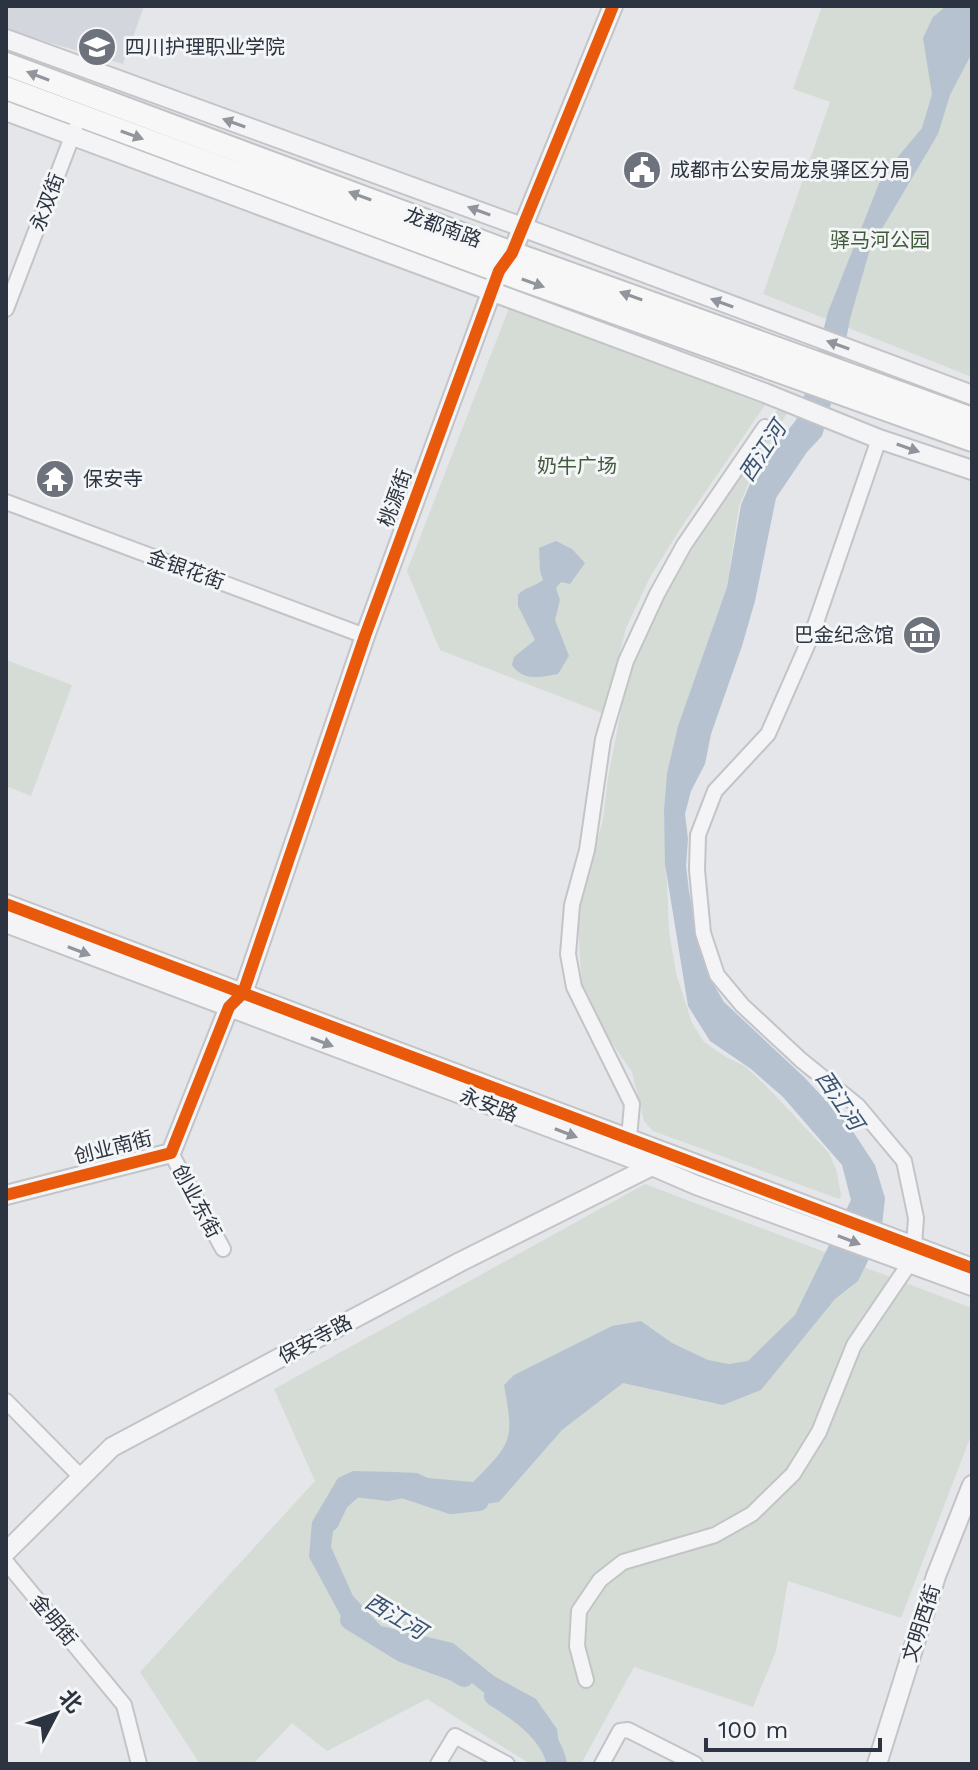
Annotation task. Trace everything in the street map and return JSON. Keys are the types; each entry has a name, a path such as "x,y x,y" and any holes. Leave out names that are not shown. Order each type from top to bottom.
{"main road":[{"name":"龙都南路","path":"6,64 81,115"},
{"name":"龙都南路","path":"6,88 501,272 779,360 860,389 972,419"},
{"name":"龙都南路","path":"860,389 972,440"}],"street":[{"name":"桃源街","path":"229,1007 243,993 365,636 501,272 613,6"},
{"path":"6,39 972,395"},
{"path":"6,111 81,115 501,272 765,393 879,439 972,470"},
{"name":"永双街","path":"6,309 81,115"},
{"path":"629,1138 632,1104 574,987 568,954 572,905 587,850 603,739 626,661 657,594 684,545 765,427"},
{"path":"586,1680 577,1646 579,1611 600,1580 623,1562 715,1535 752,1514 793,1474 819,1432 854,1345 912,1254 916,1218 904,1161 858,1106 801,1060 742,1005 717,975 703,933 697,870 698,835 715,791 768,734 812,634 879,439"},
{"name":"金银花街","path":"6,502 365,636"},
{"path":"6,904 629,1138 817,1219"},
{"name":"永安路","path":"6,923 696,1185 817,1219 912,1254 972,1286"},
{"name":"创业南街","path":"6,1195 171,1153 229,1007"},
{"name":"创业东街","path":"171,1153 223,1249"},
{"name":"保安寺路","path":"6,1552 112,1447 460,1262 652,1166"},
{"path":"912,1254 972,1268"},
{"path":"6,1401 80,1476"},
{"name":"文明西街","path":"877,1764 931,1591 972,1485"},
{"name":"金明街","path":"6,1562 124,1705 139,1764"},
{"path":"602,1764 620,1731 628,1730 695,1764"},
{"path":"438,1764 455,1736 507,1764"}],"shaded area":[{"name":"四川护理职业学院","path":"6,6 144,6 123,64 6,30"}],"green space":[{"name":"驿马河公园","path":"822,6 972,6 972,377 763,294 830,102 793,89"},
{"name":"奶牛广场","path":"509,308 765,405 650,577 626,628 605,714 440,650 407,571"},
{"path":"777,410 787,413 756,466 739,506 727,587 678,726 667,773 664,809 669,932 676,973 692,1023 704,1042 745,1066 829,1153 837,1172 839,1199 653,1131 644,1121 632,1072 605,1033 582,988 577,911 603,820 626,685 656,608 718,502 761,445"},
{"path":"6,660 72,685 31,796 6,786"},
{"path":"645,1184 972,1308 972,1433 901,1618 788,1581 776,1651 753,1707 634,1667 581,1764 530,1764 427,1699 327,1751 292,1723 253,1764 200,1764 140,1672 315,1481 274,1389"}],"water":[{"path":"946,6 972,6 972,53 950,95 938,134 870,249 822,436 807,452 776,498 755,601 711,734 705,764 691,791 685,814 689,891 698,939 714,985 724,1002 804,1077 848,1124 875,1165 885,1198 881,1235 858,1281 835,1299 761,1390 723,1405 623,1383 562,1430 499,1502 462,1507 417,1490 379,1494 344,1493 335,1516 331,1547 353,1596 381,1626 453,1643 494,1676 536,1699 557,1729 560,1753 527,1713 501,1706 463,1676 343,1620 309,1557 312,1522 338,1478 353,1471 417,1473 428,1478 473,1482 496,1458 507,1439 509,1418 504,1385 514,1375 612,1326 641,1321 672,1343 708,1360 729,1364 748,1361 795,1315 851,1200 842,1165 783,1097 751,1069 710,1041 688,1006 665,864 664,809 667,773 678,726 727,587 741,505 755,472 796,420 828,312 882,176 922,128 932,94 923,38 933,17"},
{"path":"556,541 572,549 585,563 570,584 561,582 556,588 560,600 555,620 569,656 558,674 527,676 512,665 514,657 535,640 518,606 518,595 543,580 539,548"}],"waterway":[{"name":"西江河","path":"329,1522 339,1501 355,1487 388,1491 403,1488 451,1504 479,1501"},
{"name":"西江河","path":"350,1620 402,1652 464,1677"},
{"name":"西江河","path":"494,1696 524,1716 541,1733 557,1764"}],"cycle path":[{"path":"6,1195 171,1153 229,1007 243,993 365,636 499,271 512,253 613,6"},
{"path":"6,904 972,1268"}],"place":[{"name":"四川护理职业学院","path":"97,47"},
{"name":"成都市公安局龙泉驿区分局","path":"642,170"},
{"name":"保安寺","path":"55,479"},
{"name":"巴金纪念馆","path":"922,635"}]}
